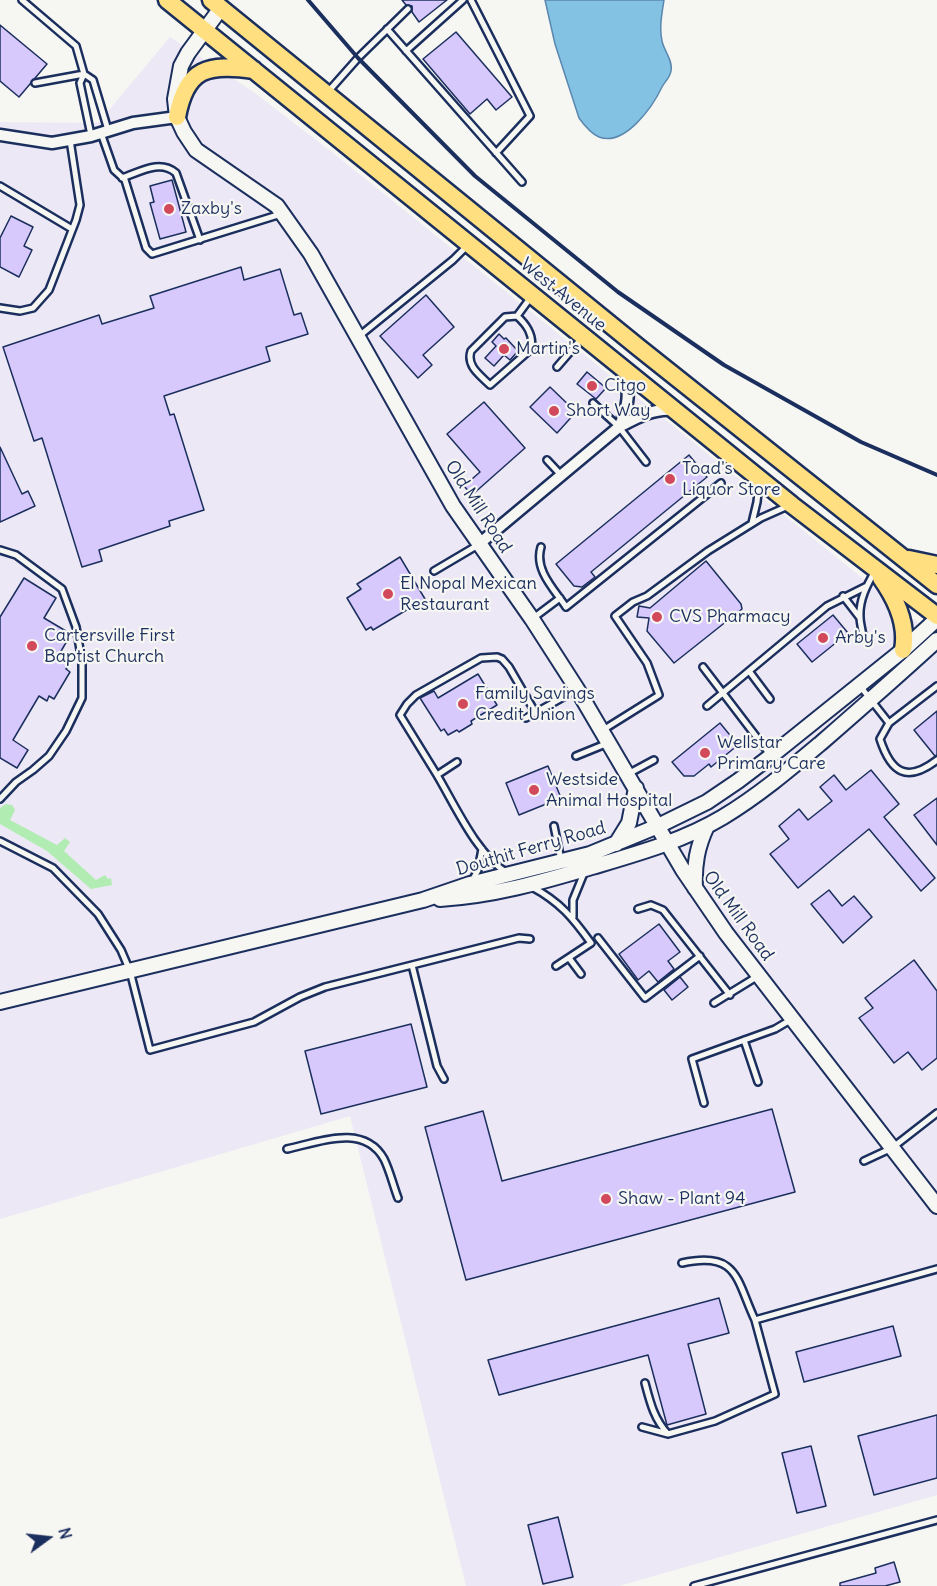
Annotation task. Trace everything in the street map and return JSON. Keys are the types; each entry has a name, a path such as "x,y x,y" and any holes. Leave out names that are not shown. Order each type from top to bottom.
{"main road":[{"name":"West Avenue","path":"167,0 792,505 937,617"},
{"name":"West Avenue","path":"216,4 638,347 937,585"},
{"path":"177,117 180,98 196,76 216,68 236,67 254,70"},
{"path":"902,557 937,566"},
{"path":"876,570 891,591 899,609 904,636 903,650"}],"street":[{"name":"Old Mill Road","path":"216,4 204,30 180,66 175,99 177,117 184,132 196,150 277,206 311,254 453,506 532,619 577,689 695,888 937,1206"},
{"path":"0,135 52,143 100,134 133,123 177,117"},
{"path":"619,427 629,391 624,369"},
{"path":"479,544 619,427 637,417 653,412 676,411"},
{"name":"Douthit Ferry Road","path":"0,1002 423,900 470,884 561,861 616,844 658,826 722,793 903,650 937,617"},
{"name":"Douthit Ferry Road","path":"423,900 465,897 528,885 668,843 707,826 746,802 785,773 937,640"},
{"path":"616,844 629,823 636,788"},
{"path":"695,888 694,869 697,849 707,826"}],"lane":[{"path":"22,0 76,46 84,74 93,81 100,134"},
{"path":"406,51 463,0"},
{"path":"471,0 530,116 496,153"},
{"path":"326,94 408,9"},
{"path":"387,29 522,182"},
{"path":"84,74 80,83 114,170 125,180 146,248 152,254 282,213"},
{"path":"35,83 84,74"},
{"path":"0,308 20,311 33,308 49,290 80,205 70,139"},
{"path":"122,178 160,165 169,167 176,173 200,240"},
{"path":"0,186 72,229"},
{"path":"358,337 444,268 469,244"},
{"path":"517,316 532,295"},
{"path":"517,316 526,324 531,333 532,347 490,386 470,365 471,351 505,317 517,316"},
{"path":"556,367 583,336"},
{"path":"532,347 540,351"},
{"path":"593,403 619,427 646,462"},
{"path":"547,460 561,475"},
{"path":"752,523 758,502 759,477"},
{"path":"541,547 540,569 566,607 721,483"},
{"path":"576,756 659,695 647,663 615,616 752,523 792,505"},
{"path":"434,571 479,544"},
{"path":"0,550 16,555 62,589 76,627 82,661 82,699 66,731 49,756 33,771 16,782 0,799"},
{"path":"862,636 860,618 862,600 876,570"},
{"path":"706,706 827,606 867,586"},
{"path":"843,596 860,618"},
{"path":"532,619 560,598"},
{"path":"509,875 482,849 400,715 403,708 416,695 486,657 502,659 536,712"},
{"path":"703,667 785,773"},
{"path":"749,671 770,699"},
{"path":"859,685 889,723"},
{"path":"937,686 889,723 880,739 885,755 893,767 907,772 924,770 937,760"},
{"path":"526,718 577,689"},
{"path":"628,774 654,760"},
{"path":"437,775 457,762"},
{"path":"554,826 561,861"},
{"path":"0,841 53,868 98,914 121,950 130,970 150,1050 254,1022 313,992 519,938 530,939"},
{"path":"470,884 478,870 482,849"},
{"path":"573,917 576,890 586,869"},
{"path":"528,885 561,906 573,917 591,943"},
{"path":"638,909 651,905 663,910 730,995"},
{"path":"556,966 605,933"},
{"path":"598,938 645,998 700,956"},
{"path":"569,958 581,974"},
{"path":"412,965 437,1066 444,1079"},
{"path":"714,1003 760,975"},
{"path":"704,1103 692,1059 775,1029 793,1018"},
{"path":"744,1040 758,1082"},
{"path":"864,1161 892,1148 937,1113"},
{"path":"287,1149 341,1137 363,1139 376,1148 384,1160 398,1198"},
{"path":"642,1427 668,1434 715,1421 775,1394 755,1320 742,1287 731,1269 713,1260 701,1259 682,1263"},
{"path":"755,1320 937,1269"},
{"path":"645,1383 653,1414 668,1434"},
{"path":"694,1586 937,1520"}],"shaded area":[{"path":"170,37 255,93 333,153 937,638 937,1495 619,1586 466,1586 350,1116 0,1219 0,122 98,123"}],"green space":[{"path":"6,804 12,805 15,810 10,820 57,845 65,838 70,842 64,851 96,880 105,875 108,879 111,878 112,885 91,889 47,851 0,824 0,808"}],"water":[{"path":"545,0 664,0 661,36 671,63 670,73 645,114 628,131 609,139 599,137 590,131 579,118 555,44"}],"building":[{"path":"402,0 447,0 419,22 412,12 412,6 406,5"},
{"path":"0,25 47,64 19,97 0,81"},
{"path":"456,32 512,97 496,110 487,99 470,114 423,59"},
{"path":"172,180 186,232 160,239 150,203 154,202 150,186"},
{"path":"11,216 33,227 24,246 32,250 19,277 0,267 0,238"},
{"path":"241,267 244,280 280,269 294,315 301,313 308,334 266,347 270,361 164,396 170,415 174,414 204,510 169,521 170,526 99,550 102,561 82,567 42,438 34,441 3,347 99,315 102,324 154,308 150,296"},
{"path":"426,295 454,327 423,355 432,365 418,378 380,336"},
{"name":"Martin's","path":"499,334 518,351 510,360 504,355 494,366 485,358 496,346 492,342"},
{"name":"Citgo","path":"587,372 606,388 596,399 577,384"},
{"name":"Short Way","path":"550,387 576,412 557,433 530,407"},
{"path":"484,402 525,448 472,495 464,486 480,472 447,434"},
{"path":"0,447 22,494 28,491 35,506 0,522"},
{"path":"689,455 707,477 591,572 595,577 582,587 574,586 556,564"},
{"name":"El Nopal Mexican Restaurant","path":"400,557 425,599 373,630 371,627 366,630 347,598 361,589 357,584"},
{"path":"706,561 741,604 742,609 674,663 647,631 649,618 637,617 639,606 650,608"},
{"name":"Cartersville First Baptist Church","path":"24,578 56,598 44,618 71,634 57,658 69,665 66,669 70,672 54,699 49,696 47,701 39,696 13,740 28,750 17,768 0,758 0,617"},
{"name":"Arby's","path":"833,615 848,633 812,662 797,644"},
{"name":"Family Savings Credit Union","path":"478,674 497,705 471,721 472,724 459,732 457,730 448,735 444,729 441,731 420,698 434,691 438,698"},
{"path":"937,711 937,755 935,756 914,730"},
{"name":"Wellstar Primary Care","path":"720,723 738,745 711,767 709,764 694,776 684,776 672,762"},
{"name":"Westside Animal Hospital","path":"548,766 561,798 519,815 506,783"},
{"path":"871,770 899,804 884,817 935,878 921,891 869,829 798,888 770,854 789,839 779,826 799,809 808,820 832,801 820,787 834,775 846,790"},
{"path":"937,798 937,845 914,815"},
{"path":"829,890 842,906 854,896 872,917 843,943 811,904"},
{"path":"659,924 680,952 668,961 674,969 658,982 649,971 638,980 619,954"},
{"path":"914,960 937,991 937,1058 922,1070 908,1052 894,1063 859,1018 873,1008 865,998"},
{"path":"680,977 688,987 672,1000 664,990"},
{"path":"411,1024 427,1087 321,1114 305,1051"},
{"name":"Shaw - Plant 94","path":"772,1109 795,1192 466,1280 425,1127 483,1111 502,1181"},
{"path":"719,1298 729,1333 688,1344 706,1414 667,1425 648,1355 499,1395 488,1360"},
{"path":"893,1326 901,1356 804,1382 796,1352"},
{"path":"937,1415 937,1478 874,1495 858,1436"},
{"path":"811,1446 826,1506 797,1513 782,1453"},
{"path":"558,1517 573,1577 543,1584 528,1525"},
{"path":"894,1562 900,1582 885,1586 840,1586 840,1583 876,1573 875,1568"}],"railway":[{"path":"308,0 358,58 475,176 618,292 724,365 861,442 937,475"}],"place":[{"name":"Zaxby's","path":"169,209"},
{"name":"Martin's","path":"504,349"},
{"name":"Citgo","path":"592,386"},
{"name":"Short Way","path":"554,411"},
{"name":"Toad's Liquor Store","path":"670,479"},
{"name":"El Nopal Mexican Restaurant","path":"388,594"},
{"name":"CVS Pharmacy","path":"657,617"},
{"name":"Arby's","path":"823,638"},
{"name":"Cartersville First Baptist Church","path":"32,646"},
{"name":"Family Savings Credit Union","path":"463,704"},
{"name":"Wellstar Primary Care","path":"705,753"},
{"name":"Westside Animal Hospital","path":"534,790"},
{"name":"Shaw - Plant 94","path":"606,1199"}]}
